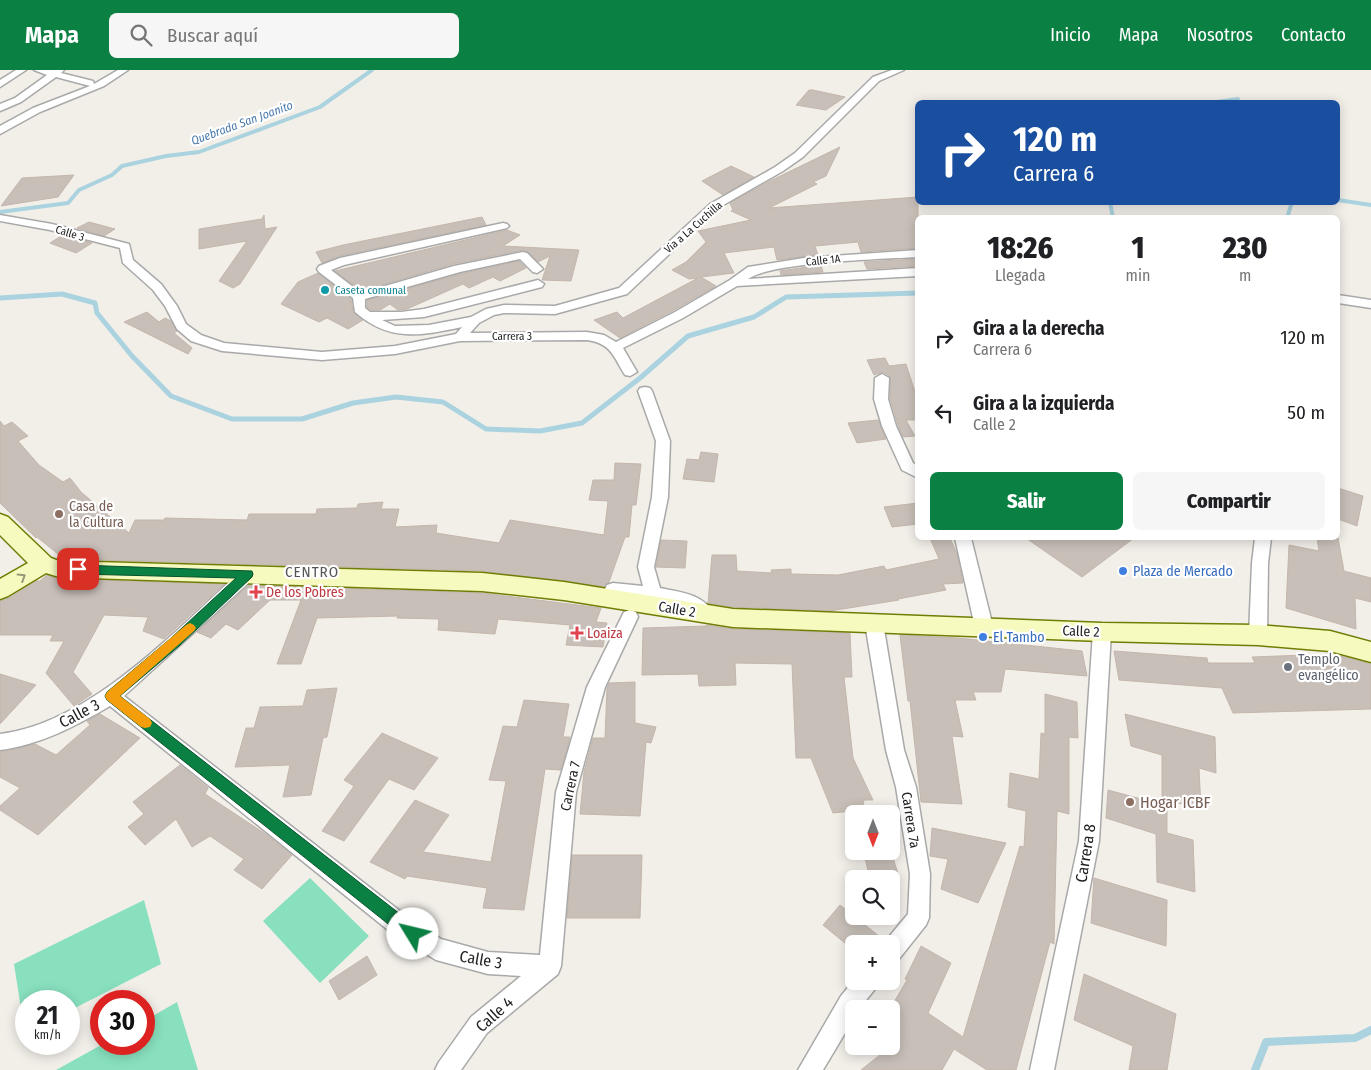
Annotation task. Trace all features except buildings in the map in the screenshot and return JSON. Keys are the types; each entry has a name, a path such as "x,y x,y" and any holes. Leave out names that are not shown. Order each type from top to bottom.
{"street":[{"path":"0,84 22,70"},
{"path":"38,70 57,72 90,83"},
{"path":"0,131 14,120 32,110 100,84 124,70"},
{"name":"Via a La Cuchilla","path":"474,320 490,312 504,309 555,310 623,291 714,206 779,169 799,155 876,79 900,71"},
{"path":"0,108 18,100 57,72"},
{"path":"0,97 38,103"},
{"name":"Calle 3","path":"0,218 52,227 88,238 125,246 127,261"},
{"path":"474,320 444,328 416,330 387,328 366,316 359,309 358,297 323,269 340,262 503,226"},
{"name":"Calle 1A","path":"734,283 752,270 804,262 915,253"},
{"path":"358,297 458,269 523,255 537,269"},
{"name":"Carrera 3","path":"127,261 157,287 171,306 181,326 196,338 222,348 322,356 395,350 460,337 587,336 599,338 616,347"},
{"path":"630,372 616,347 679,315 734,283 915,272"},
{"path":"366,316 400,316 424,313 538,284"},
{"path":"1340,299 1370,303"},
{"path":"460,337 474,320"},
{"path":"882,378 881,400 889,426 907,466 915,471"},
{"path":"645,391 663,441 660,497 646,567 653,593"},
{"path":"0,522 43,564 0,590"},
{"path":"963,540 984,627"},
{"path":"1258,635 1260,562 1263,540"},
{"name":"Calle 2","path":"43,564 59,569 482,582 564,591 733,618 1102,632 1258,635 1330,641 1371,652"},
{"path":"111,696 174,642 248,574"},
{"path":"613,589 653,593 689,600 706,614"},
{"name":"Carrera 7","path":"550,966 566,792 596,688 630,617"},
{"name":"Carrera 7a","path":"874,623 896,750 906,787 920,874 918,918 900,940"},
{"name":"Carrera 8","path":"1042,1070 1089,840 1102,632"},
{"name":"Calle 3","path":"0,742 17,740 67,722 111,696 401,926 436,949 488,963 550,966"},
{"name":"Calle 4","path":"447,1070 479,1024 550,966"},
{"path":"810,1070 849,1004 860,990"}],"green space":[{"path":"310,878 369,936 320,983 263,921"},
{"path":"144,900 161,964 110,990 90,990 90,1000 80,1005 80,990 18,990 14,964"},
{"path":"177,1002 198,1070 56,1070 90,1051 90,1055 155,1055 155,1015"}],"waterway":[{"name":"Quebrada San Joanito","path":"0,212 68,203 79,190 112,175 122,166 166,156 199,152 320,107 372,70"},
{"path":"1231,100 1238,99"},
{"path":"1340,200 1371,205"},
{"path":"1111,205 1112,215"},
{"path":"1288,215 1291,205"},
{"path":"0,298 62,294 95,303 97,313 132,356 171,396 232,419 302,419 353,403 396,397 443,402 486,429 540,431 582,423 640,378 688,336 754,317 786,297 915,293"},
{"path":"1255,1070 1266,1042 1355,1038 1371,1030"}],"slow traffic":[{"path":"145,723 111,696 190,628"}],"place":[{"name":"Caseta comunal","path":"325,290"},
{"name":"Casa de la Cultura","path":"59,514"},
{"name":"Plaza de Mercado","path":"1123,571"},
{"name":"De los Pobres","path":"256,592"},
{"name":"Loaiza","path":"577,633"},
{"name":"El Tambo","path":"983,637"},
{"name":"Templo evangélico","path":"1288,667"},
{"name":"Hogar ICBF","path":"1130,802"}],"district":[{"name":"CENTRO","path":"312,572"}],"route":[{"path":"78,569 248,574 227,595 111,696 413,934"}]}
